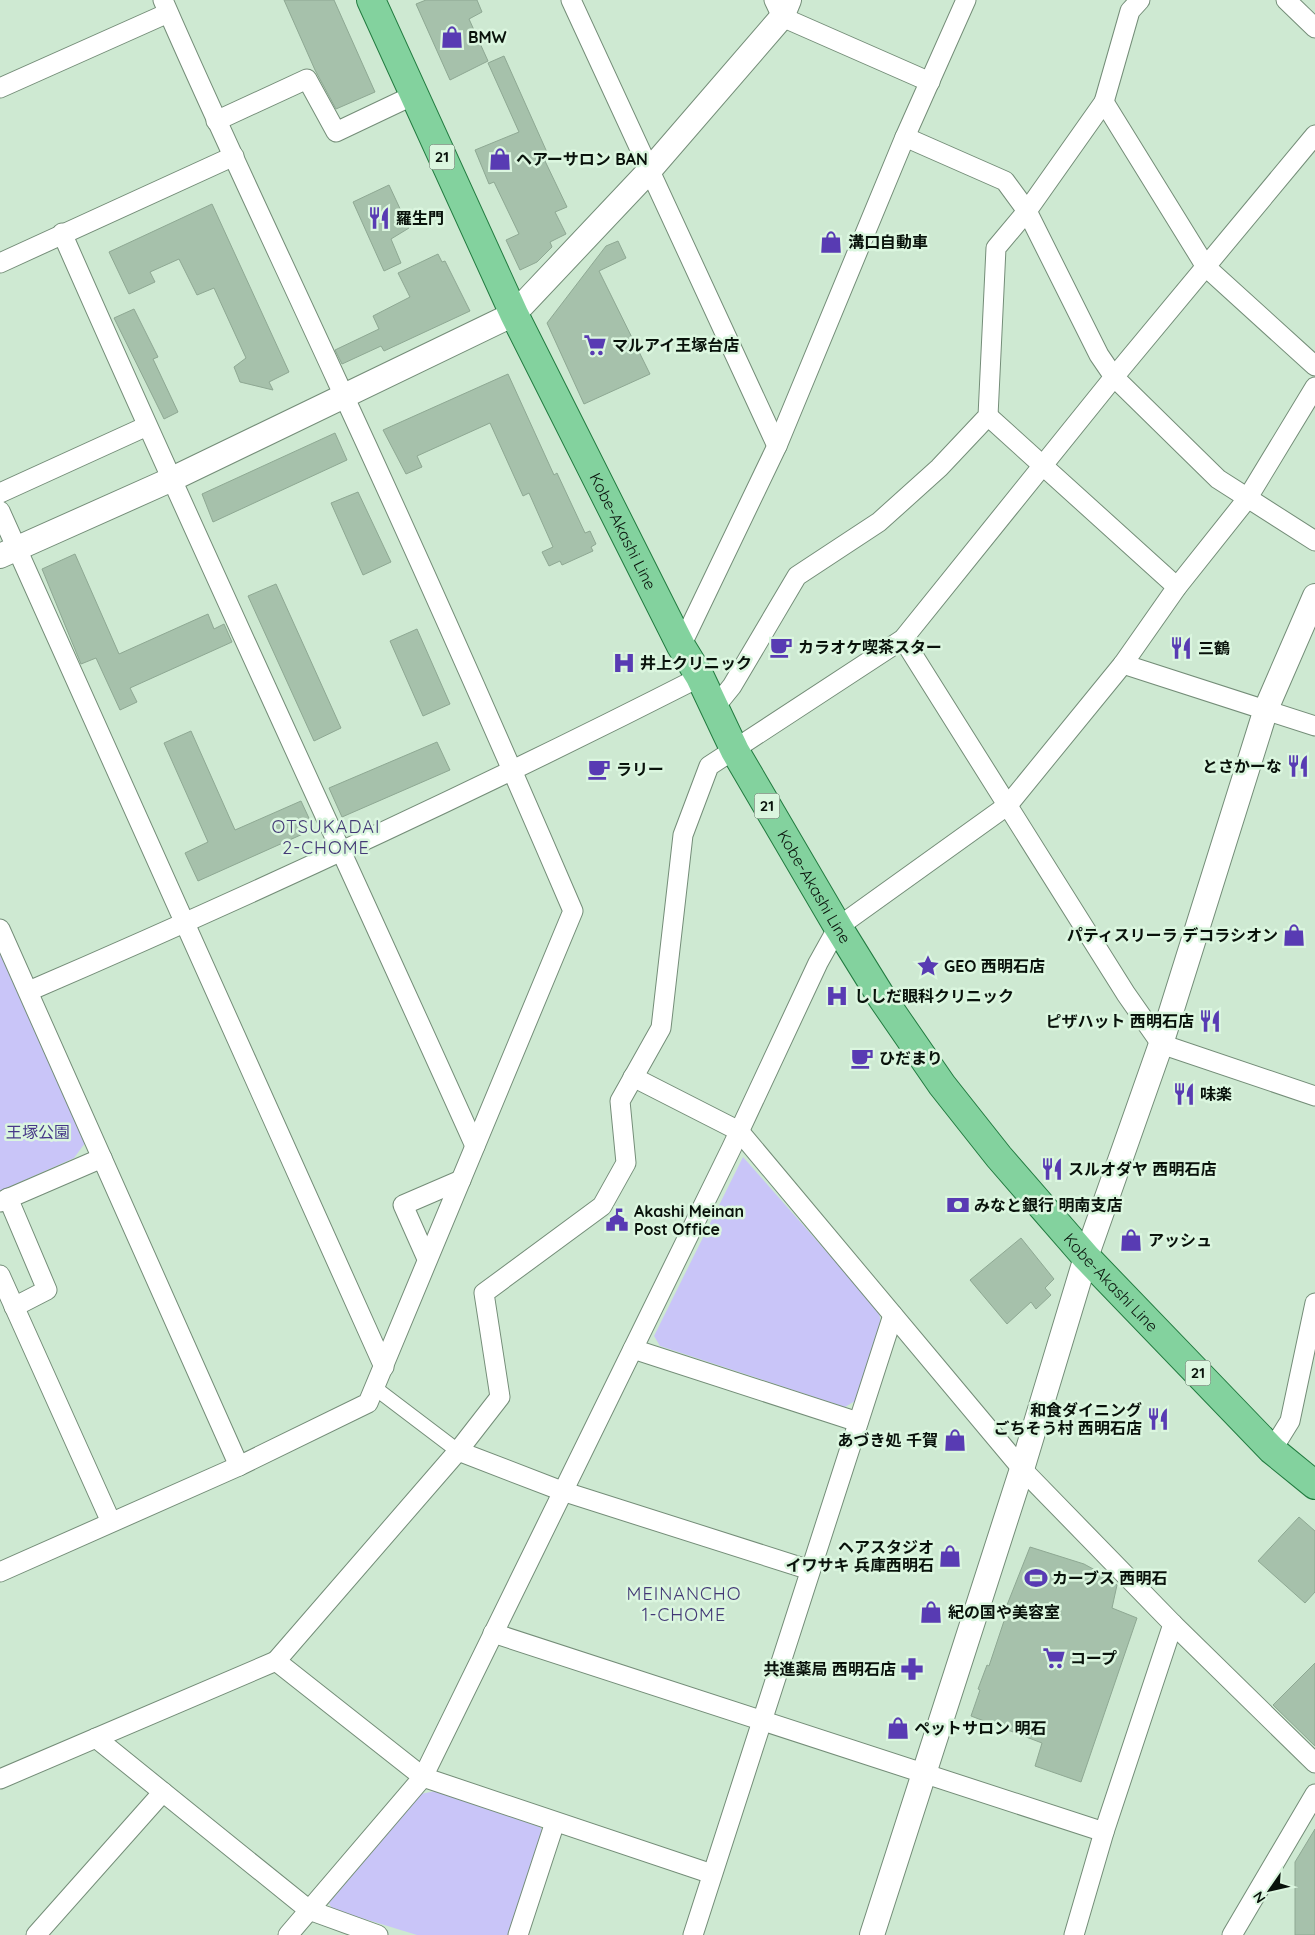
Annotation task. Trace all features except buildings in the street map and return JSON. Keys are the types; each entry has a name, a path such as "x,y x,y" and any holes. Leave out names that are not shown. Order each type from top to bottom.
{"main road":[{"name":"Kobe-Akashi Line","path":"371,0 514,314 681,646 700,677 735,751 882,998 942,1084 999,1157 1086,1257 1272,1450 1315,1484"}],"street":[{"path":"571,0 777,446"},
{"path":"681,646 777,446 905,137 966,0"},
{"path":"715,707 732,686 797,576 878,522 939,468 988,416 996,248 1027,212 1104,102 1130,11 1140,0"},
{"path":"1286,0 1315,28"},
{"path":"0,88 165,6 216,121 345,397 513,771 573,911 368,1403 239,1466 0,1572"},
{"path":"9,552 170,480 514,314 649,171 782,6 930,82"},
{"path":"216,121 307,80 336,132 414,95"},
{"path":"1104,102 1206,267 1315,366"},
{"path":"0,1779 276,1661 458,1451 500,1397 484,1293 602,1206 626,1163 620,1101 660,1028 683,835 709,766 735,751 903,639 1114,377 1315,135"},
{"path":"905,137 1005,181 1027,212 1100,355 1114,377 1218,479 1315,542"},
{"path":"0,263 62,233 234,156"},
{"path":"62,233 170,480 343,850 475,1146"},
{"path":"288,1935 423,1777 739,1131 818,963 838,927 1008,805 1122,664 1177,588 1247,499 1315,387"},
{"path":"988,416 1177,588"},
{"path":"0,493 147,426"},
{"path":"0,511 9,552 186,923 384,1368"},
{"path":"872,1935 1022,1469 1086,1257 1161,1044 1266,709 1315,596"},
{"path":"903,639 1126,994 1161,1044 1315,1096"},
{"path":"1122,664 1315,726"},
{"path":"29,991 186,923 513,771 700,677"},
{"path":"0,929 239,1466"},
{"path":"633,1077 739,1131 1022,1469 1173,1624 1315,1763"},
{"path":"14,1307 47,1290 4,1200 102,1158"},
{"path":"427,1259 403,1205 461,1180"},
{"path":"0,1275 111,1522"},
{"path":"1272,1450 1290,1421 1312,1341 1315,1304"},
{"path":"693,1935 893,1315"},
{"path":"633,1349 858,1422"},
{"path":"374,1388 458,1451 562,1491 810,1570"},
{"path":"1074,1935 1104,1832 1173,1624"},
{"path":"493,1633 1104,1832"},
{"path":"276,1661 423,1777 712,1874"},
{"path":"96,1738 309,1910 378,1935"},
{"path":"36,1935 163,1792"},
{"path":"1232,1935 1315,1794"},
{"path":"518,1935 555,1822"}],"green space":[{"name":"王塚公園","path":"0,953 85,1143 74,1158 0,1191"},
{"path":"743,1157 879,1311 881,1326 855,1401 845,1407 660,1346 654,1336"},
{"path":"435,1791 540,1827 546,1837 513,1935 417,1935 332,1909 329,1903 421,1794"}],"place":[{"name":"BMW","path":"452,37"},
{"name":"ヘアーサロン BAN","path":"500,159"},
{"name":"羅生門","path":"379,218"},
{"name":"溝口自動車","path":"831,242"},
{"name":"マルアイ王塚台店","path":"595,345"},
{"name":"カラオケ喫茶スター","path":"781,647"},
{"name":"三鶴","path":"1181,648"},
{"name":"井上クリニック","path":"624,663"},
{"name":"とさかーな","path":"1298,766"},
{"name":"ラリー","path":"599,769"},
{"name":"パティスリーラ デコラシオン","path":"1294,935"},
{"name":"GEO 西明石店","path":"928,966"},
{"name":"ししだ眼科クリニック","path":"837,996"},
{"name":"ピザハット 西明石店","path":"1210,1021"},
{"name":"ひだまり","path":"862,1058"},
{"name":"味楽","path":"1184,1094"},
{"name":"スルオダヤ 西明石店","path":"1052,1169"},
{"name":"みなと銀行 明南支店","path":"958,1205"},
{"name":"Akashi Meinan Post Office","path":"617,1220"},
{"name":"アッシュ","path":"1131,1240"},
{"name":"和食ダイニング ごちそう村 西明石店","path":"1158,1419"},
{"name":"あづき処 千賀","path":"955,1440"},
{"name":"ヘアスタジオ イワサキ 兵庫西明石","path":"950,1556"},
{"name":"カーブス 西明石","path":"1036,1578"},
{"name":"紀の国や美容室","path":"931,1612"},
{"name":"コープ","path":"1054,1658"},
{"name":"共進薬局 西明石店","path":"912,1669"},
{"name":"ペットサロン 明石","path":"898,1728"}],"district":[{"name":"OTSUKADAI 2-CHOME","path":"326,838"},
{"name":"MEINANCHO 1-CHOME","path":"684,1604"}]}
